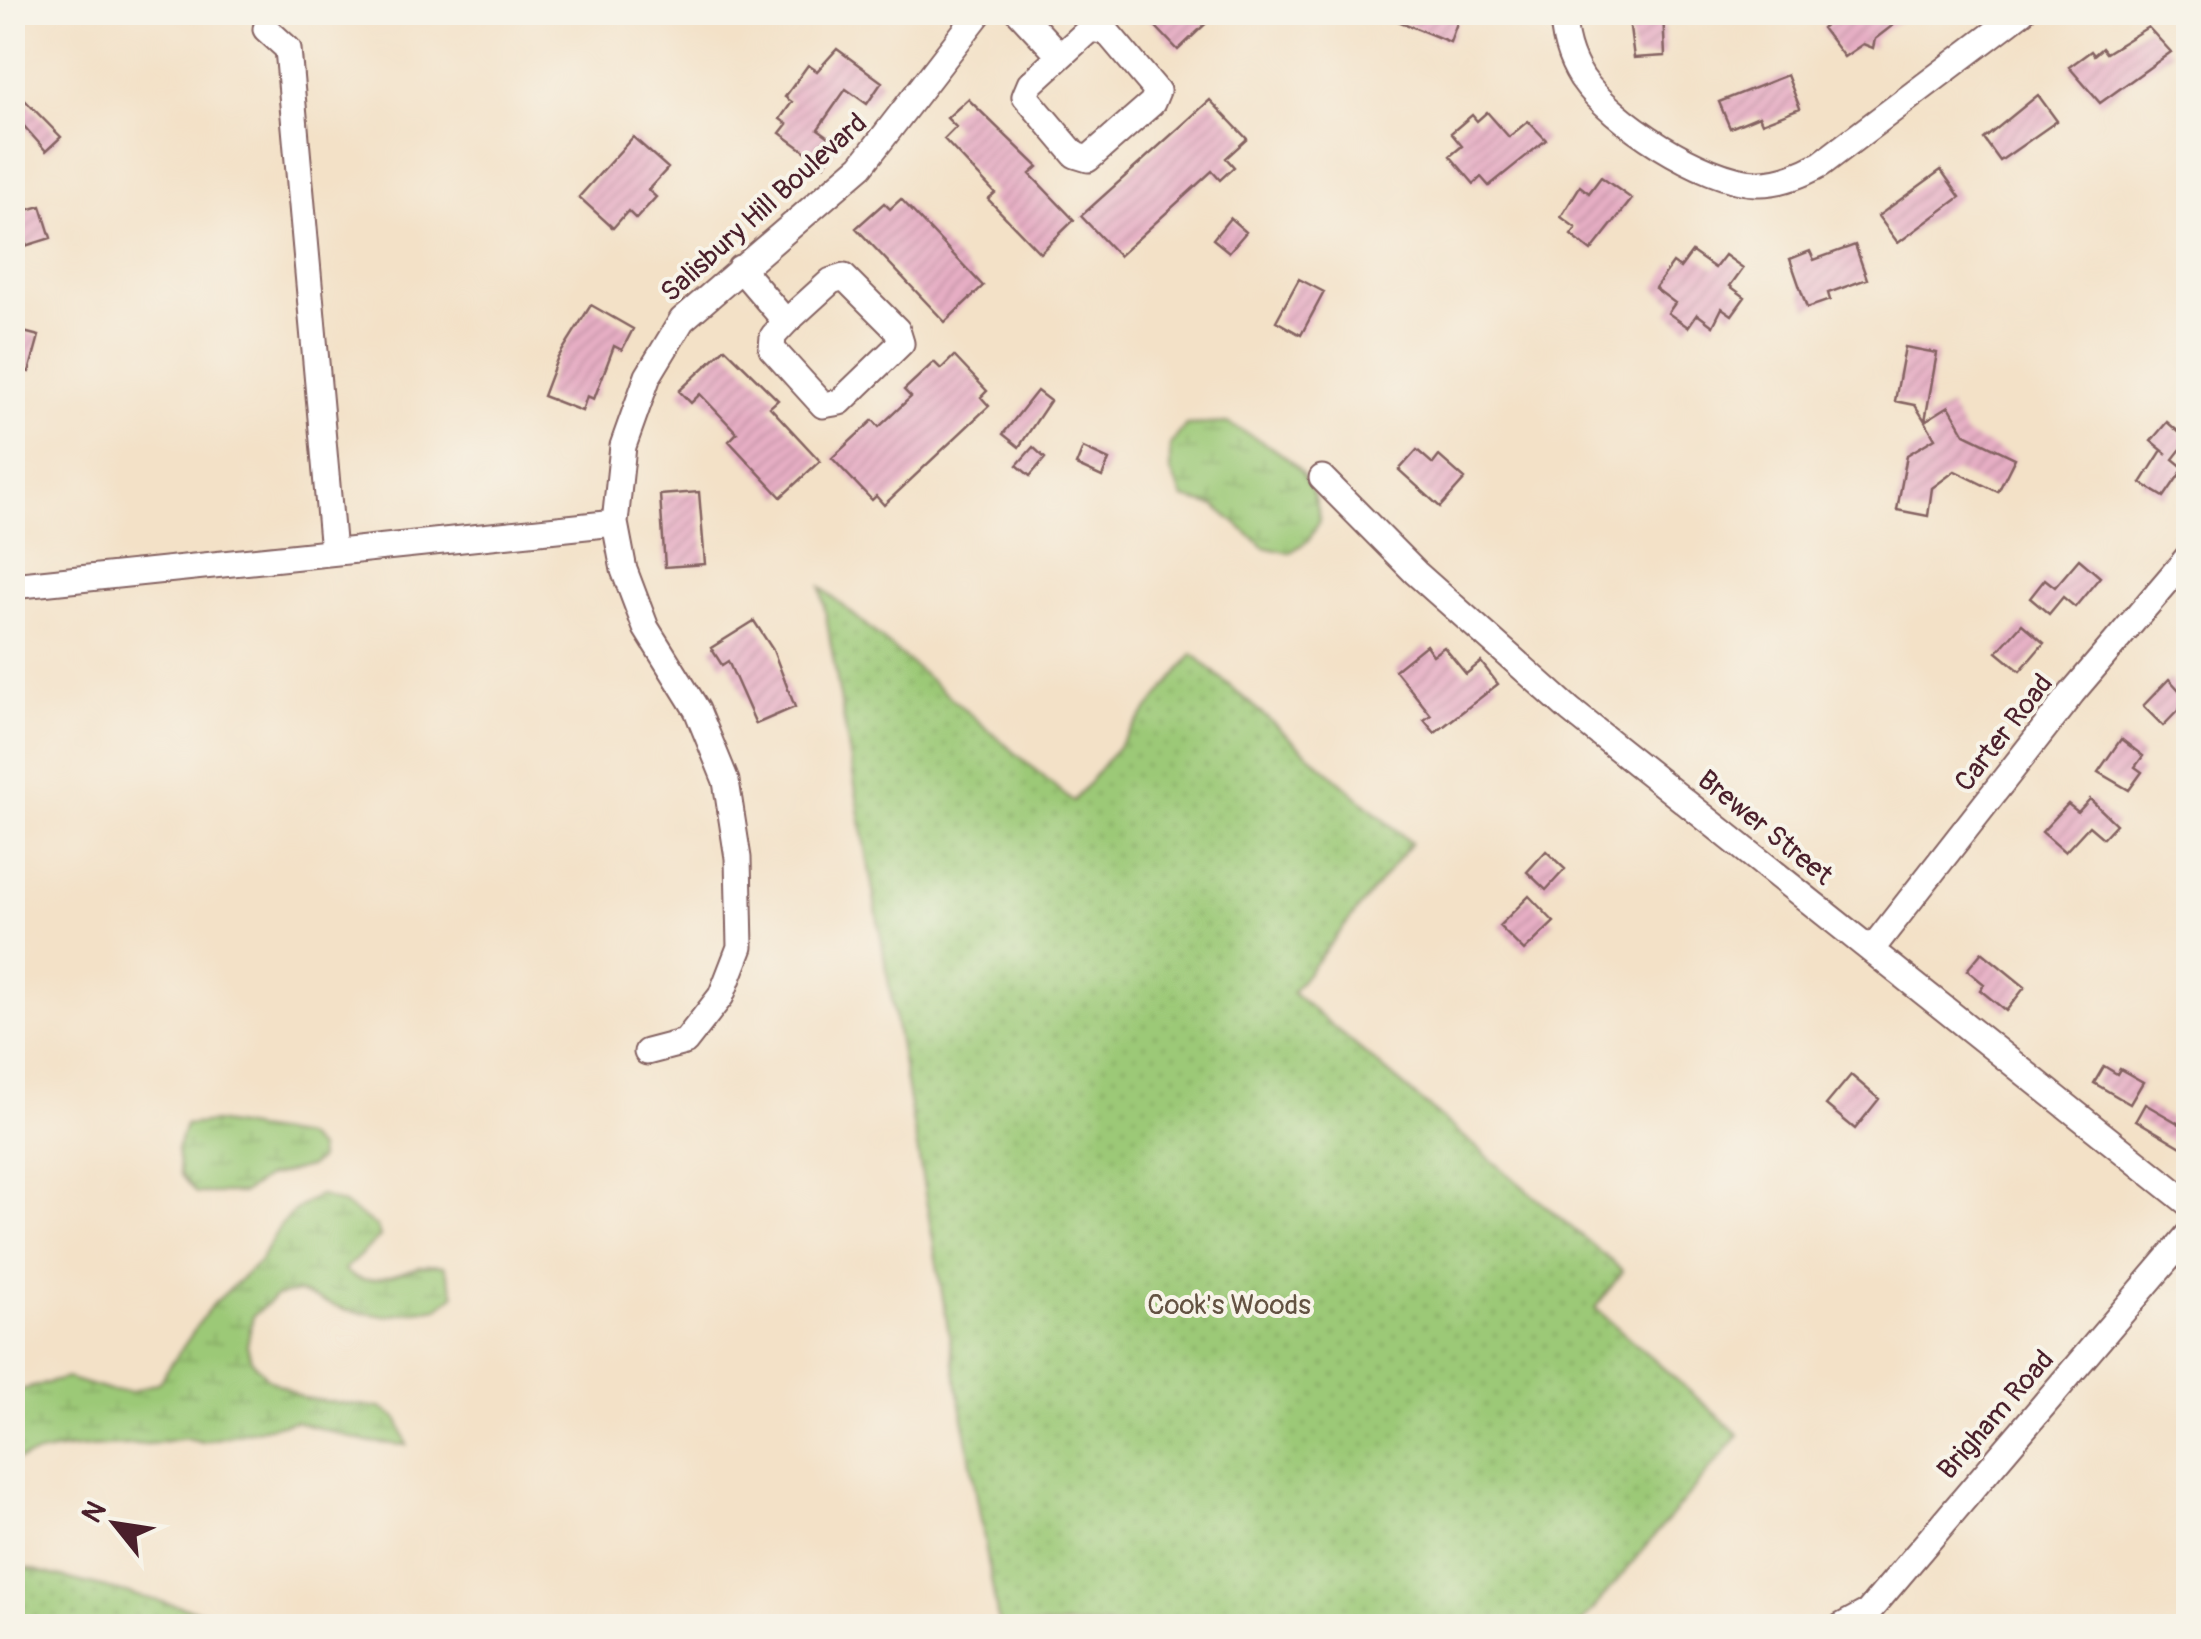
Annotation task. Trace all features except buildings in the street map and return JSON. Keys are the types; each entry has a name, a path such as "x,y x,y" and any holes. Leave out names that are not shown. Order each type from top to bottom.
{"street":[{"name":"Salisbury Hill Boulevard","path":"646,1052 685,1042 721,996 740,947 738,858 726,782 697,710 646,628 624,570 615,523 623,446 648,376 682,320 874,152 980,12"},
{"path":"1019,12 1060,56"},
{"path":"1563,12 1575,66 1608,105 1694,168 1758,183 1791,178 1821,164 2022,12"},
{"path":"1099,28 1156,86 1152,104 1088,159 1075,155 1026,101 1028,87 1060,56 1086,32 1099,28"},
{"path":"266,29 288,48 333,552"},
{"path":"740,268 786,322"},
{"path":"844,277 897,330 900,343 840,402 827,406 772,350 773,336 786,322 831,281 844,277"},
{"name":"Brewer Street","path":"1322,478 1416,573 1570,710 2188,1203"},
{"path":"12,586 615,523"},
{"name":"Carter Road","path":"1871,950 2072,693 2188,557"},
{"name":"Brigham Road","path":"1842,1626 1868,1612 2188,1235"}],"green space":[{"path":"1227,423 1288,459 1308,484 1320,520 1309,540 1289,553 1264,547 1215,506 1183,498 1170,470 1170,445 1186,425"},
{"name":"Cook's Woods","path":"821,587 1073,802 1193,654 1411,843 1292,992 1623,1271 1595,1308 1739,1435 1579,1626 999,1626"},
{"path":"214,1122 304,1137 318,1149 319,1159 309,1167 267,1177 243,1193 196,1193 180,1174 177,1149 185,1125"},
{"path":"319,1195 343,1204 377,1227 380,1237 344,1270 366,1280 418,1267 444,1266 455,1294 438,1308 386,1316 345,1310 299,1292 276,1296 253,1316 247,1345 251,1359 267,1378 303,1398 381,1408 398,1419 407,1445 367,1442 295,1421 202,1442 181,1439 79,1448 13,1461 13,1392 67,1378 110,1391 132,1392 159,1382 211,1306 259,1262 280,1226 294,1211"},
{"path":"13,1565 260,1626 13,1626"}]}
